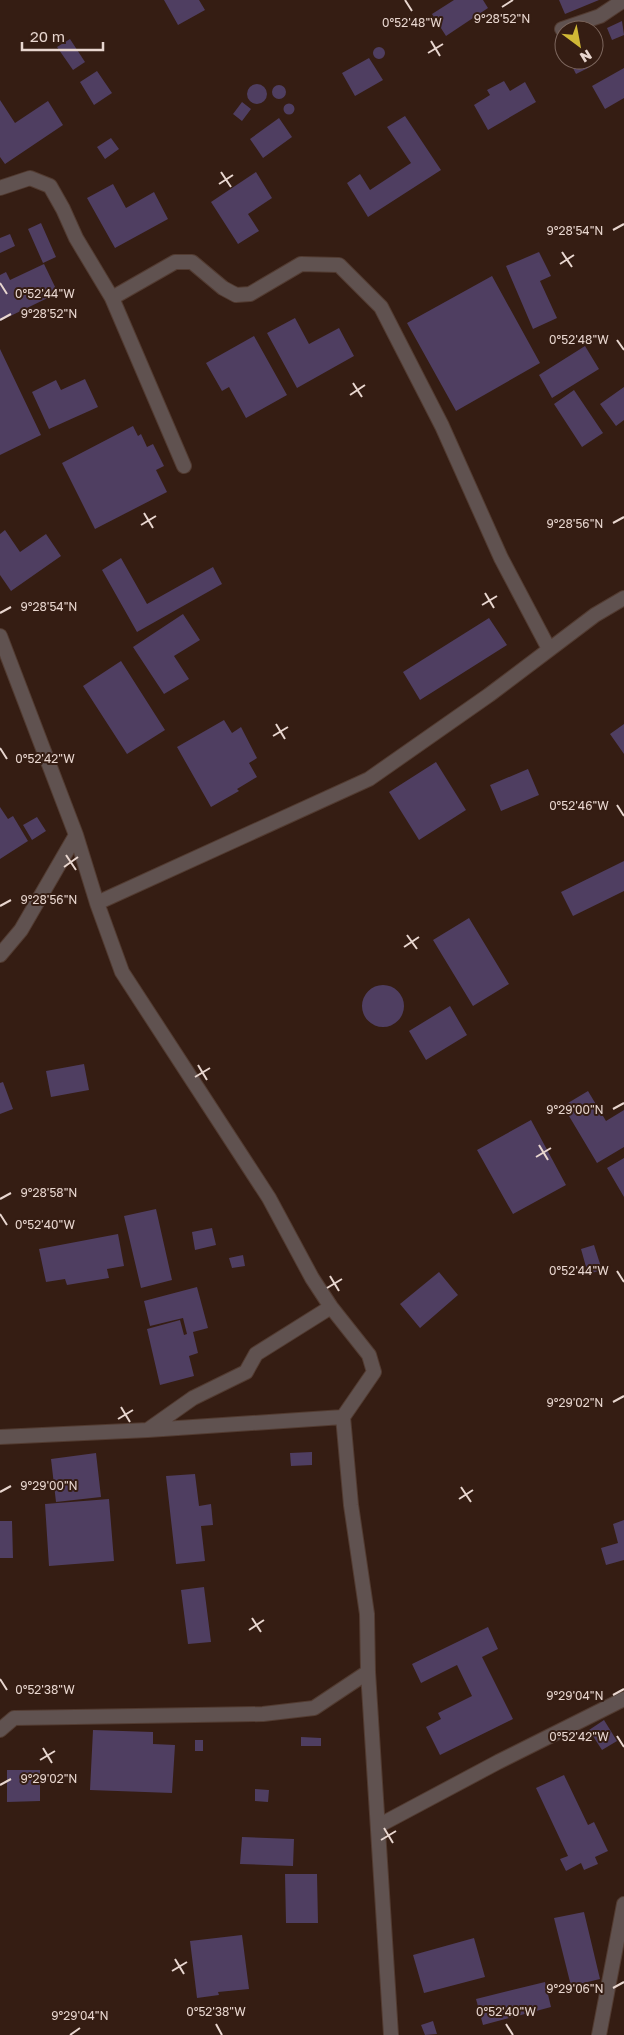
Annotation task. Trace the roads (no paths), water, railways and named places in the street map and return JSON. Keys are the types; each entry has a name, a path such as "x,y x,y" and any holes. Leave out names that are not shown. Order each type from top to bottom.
{"street":[{"path":"588,20 600,16 624,0"},
{"path":"0,188 30,178 50,186 76,238 112,298 184,466"},
{"path":"112,298 175,262 192,262 223,288 236,295 250,294 301,264 339,265 381,307 442,426 501,558 549,649"},
{"path":"97,903 370,779 489,695 594,615 624,598"},
{"path":"0,636 76,835 97,903 122,972 269,1198 312,1278 331,1307 369,1356 374,1372 343,1417 351,1505 367,1614 368,1672 391,2035"},
{"path":"0,955 21,930 76,835"},
{"path":"148,1430 193,1398 246,1372 256,1354 331,1307"},
{"path":"0,1437 148,1430 343,1417"},
{"path":"0,1718 262,1714 314,1708 368,1672"},
{"path":"378,1826 498,1762 624,1699"},
{"path":"0,1730 14,1718"},
{"path":"599,2035 624,1904"}]}
